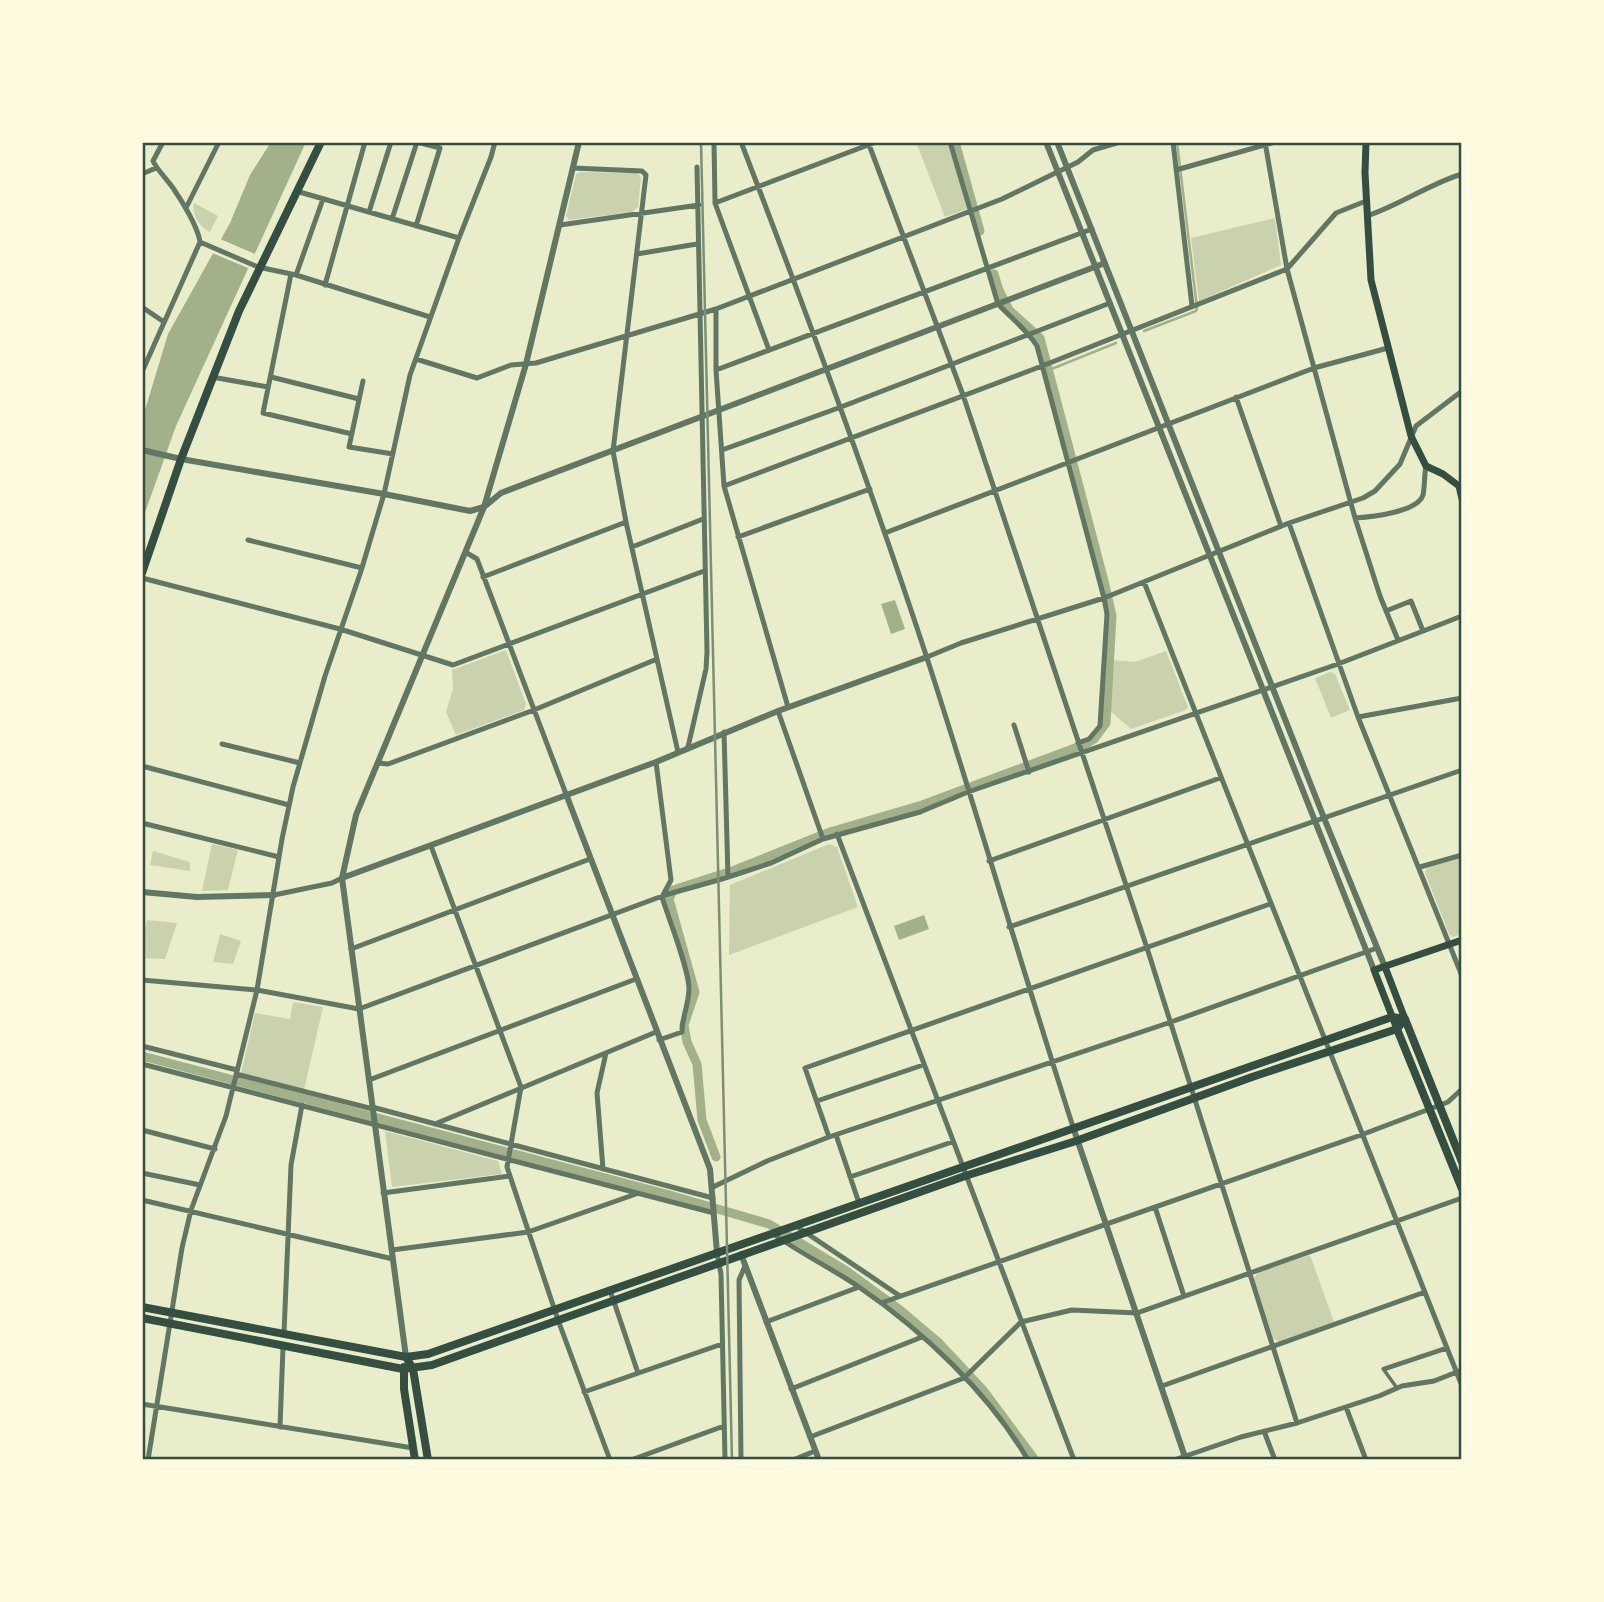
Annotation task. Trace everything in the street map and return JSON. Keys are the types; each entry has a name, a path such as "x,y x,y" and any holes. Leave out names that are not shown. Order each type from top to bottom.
{"main road":[{"path":"142,573 211,377 254,266 321,142"},
{"path":"1366,142 1366,201 1371,280 1410,436 1426,467 1443,474 1459,486 1462,499"},
{"path":"1462,940 1374,970 1462,1189"},
{"path":"1385,967 1462,1162"},
{"path":"142,1318 403,1369 432,1365 965,1176 1076,1140 1392,1017 1405,1019"},
{"path":"142,1307 406,1357 428,1354 961,1167 1331,1052 1397,1029 1405,1019"},
{"path":"406,1357 413,1369 428,1460"},
{"path":"406,1357 403,1369 415,1460"}],"street":[{"path":"142,372 144,361 202,243 186,208 153,161 163,142"},
{"path":"186,208 219,142"},
{"path":"325,285 365,142"},
{"path":"369,212 391,142"},
{"path":"392,219 417,142 440,148 416,226"},
{"path":"148,1460 182,1248 191,1210 215,1149 257,990 279,857 300,763 384,494 410,375 495,142"},
{"path":"406,1357 342,878 356,815 484,507 526,364 579,142"},
{"path":"714,142 715,203 769,350"},
{"path":"741,142 853,438 926,657 1076,1140 1185,1458"},
{"path":"715,203 876,142"},
{"path":"950,142 974,210 976,236 1002,303 1014,322 1033,332 1046,364 1107,597 1100,726 1079,747"},
{"path":"1046,142 1265,689 1374,970"},
{"path":"1058,142 1385,967"},
{"path":"416,359 477,378 511,365 536,363 700,314 974,210 1067,167 1093,150 1120,142"},
{"path":"1173,142 1192,306"},
{"path":"1176,170 1275,142"},
{"path":"868,143 963,395 1147,948 1297,1423"},
{"path":"1266,143 1287,269 1355,517 1398,640"},
{"path":"688,747 707,652 697,244 699,205 696,167"},
{"path":"142,174 156,168"},
{"path":"573,168 642,171 646,175 613,451 626,522 678,752"},
{"path":"1367,216 1391,208 1436,183 1462,174"},
{"path":"296,191 459,238"},
{"path":"323,199 293,274 262,413 352,433"},
{"path":"724,486 1287,269 1336,213 1366,201"},
{"path":"560,225 699,205"},
{"path":"716,370 1092,229"},
{"path":"202,243 254,266 293,274 430,317"},
{"path":"637,254 697,244"},
{"path":"142,450 181,460 470,511 484,507 501,493 1105,263"},
{"path":"722,450 1110,303"},
{"path":"142,307 164,322"},
{"path":"716,309 716,370 724,486 788,707"},
{"path":"885,533 1314,368 1388,348"},
{"path":"211,377 268,387"},
{"path":"271,377 359,399"},
{"path":"363,381 349,447 393,454"},
{"path":"142,892 197,897 274,895 332,883 656,762 788,707 961,643 1107,597 1281,526 1352,504 1375,491 1400,464 1416,426 1462,390"},
{"path":"1236,397 1281,526"},
{"path":"1355,517 1382,515 1405,509 1418,502 1423,497 1426,467"},
{"path":"738,537 870,489"},
{"path":"632,547 703,519"},
{"path":"483,577 626,522"},
{"path":"1289,523 1358,717 1462,976"},
{"path":"248,540 362,568"},
{"path":"467,553 477,559 710,1169 719,1264 725,1460"},
{"path":"142,578 340,629 453,665 704,571"},
{"path":"1144,582 1331,1052 1361,1135 1447,1348 1459,1371 1462,1386"},
{"path":"1386,611 1411,601 1423,631"},
{"path":"142,980 257,990 359,1009 663,896 728,873 771,863 822,837 920,812 967,788 1079,747 1265,689 1462,616"},
{"path":"378,763 388,764 534,710 657,659"},
{"path":"1358,717 1462,698"},
{"path":"778,711 822,837"},
{"path":"1014,725 1028,767"},
{"path":"724,732 728,873"},
{"path":"222,744 300,763"},
{"path":"656,762 671,880 663,896 689,984 689,1000 682,1018 682,1032 659,1040"},
{"path":"142,766 289,805"},
{"path":"1009,927 1462,770"},
{"path":"989,861 1220,778"},
{"path":"142,823 279,857"},
{"path":"837,834 1074,1460"},
{"path":"431,846 521,1087 507,1158 510,1176 558,1321 610,1460"},
{"path":"1420,867 1462,855"},
{"path":"351,950 590,859"},
{"path":"829,1137 806,1068 1270,904"},
{"path":"713,1187 766,1161 829,1137 1171,1022 1377,948"},
{"path":"369,1080 636,979"},
{"path":"435,1124 656,1032"},
{"path":"142,1046 235,1078 302,1105 435,1124 713,1199"},
{"path":"603,1169 597,1093 606,1053"},
{"path":"142,1064 235,1078 373,1114 507,1158 636,1194 714,1212"},
{"path":"817,1101 923,1065"},
{"path":"883,1303 1361,1135 1448,1102 1462,1089"},
{"path":"284,1334 291,1165 302,1105"},
{"path":"142,1130 215,1149"},
{"path":"836,1136 862,1213"},
{"path":"850,1177 952,1142"},
{"path":"142,1173 200,1185"},
{"path":"383,1193 510,1176"},
{"path":"392,1251 528,1232 636,1194"},
{"path":"810,1437 966,1376 1021,1322 1072,1310 1137,1312 1462,1198"},
{"path":"142,1200 393,1259"},
{"path":"1155,1207 1184,1296"},
{"path":"796,1226 803,1234 901,1297"},
{"path":"773,1233 883,1303 922,1336 966,1376 1028,1460"},
{"path":"740,1245 741,1256 819,1460"},
{"path":"741,1460 739,1280 745,1266"},
{"path":"766,1322 859,1287"},
{"path":"610,1290 638,1373"},
{"path":"1162,1386 1425,1292"},
{"path":"791,1388 922,1336"},
{"path":"584,1392 722,1344"},
{"path":"280,1427 283,1347"},
{"path":"1397,1388 1384,1369 1447,1348"},
{"path":"1174,1460 1297,1423 1397,1388 1434,1381 1459,1371"},
{"path":"142,1404 413,1448"},
{"path":"1346,1407 1366,1460"},
{"path":"631,1460 724,1426"},
{"path":"1264,1431 1275,1460"},
{"path":"793,1460 815,1451"}],"shaded area":[{"path":"271,142 306,142 176,426 142,521 142,420 168,334 230,223 250,175"},
{"path":"916,142 948,142 967,209 945,217"},
{"path":"637,173 641,177 638,207 632,212 569,220 566,216 576,174"},
{"path":"194,203 218,216 210,232 197,220"},
{"path":"1275,218 1281,265 1199,301 1191,238"},
{"path":"895,600 905,629 891,634 881,604"},
{"path":"506,650 526,704 524,710 456,735 446,712 453,689 452,670"},
{"path":"1166,651 1188,707 1131,729 1109,710 1112,660 1135,662"},
{"path":"1330,672 1335,674 1350,710 1331,718 1315,678"},
{"path":"212,844 238,850 228,890 202,891"},
{"path":"829,844 837,847 858,907 729,955 730,885"},
{"path":"153,851 190,862 190,871 150,865"},
{"path":"1462,858 1462,934 1453,937 1449,934 1425,873 1427,868"},
{"path":"924,915 929,929 899,940 894,926"},
{"path":"147,920 177,923 165,959 142,958"},
{"path":"220,934 241,941 233,964 213,962"},
{"path":"293,1002 323,1007 304,1090 241,1073 255,1013 290,1019"},
{"path":"385,1131 498,1161 502,1174 392,1187"},
{"path":"1310,1255 1334,1322 1279,1342 1273,1338 1254,1278 1258,1272"}],"pier":[{"path":"218,238 255,254 248,268 210,252"}],"waterway":[{"path":"955,142 980,231"},
{"path":"1144,331 1196,311 1197,308 1177,142"},
{"path":"716,1157 702,1120 697,1064 687,1042 684,1025 695,992 669,899 673,890 735,870 830,832 922,805 1086,744 1094,739 1106,723 1112,616 1105,585 1040,338 1009,310 994,274"},
{"path":"1049,370 1116,343"},
{"path":"142,1056 666,1194 769,1224 845,1270 900,1310 939,1343 983,1390 1035,1460"}],"railway":[{"path":"701,142 732,1460"}]}
